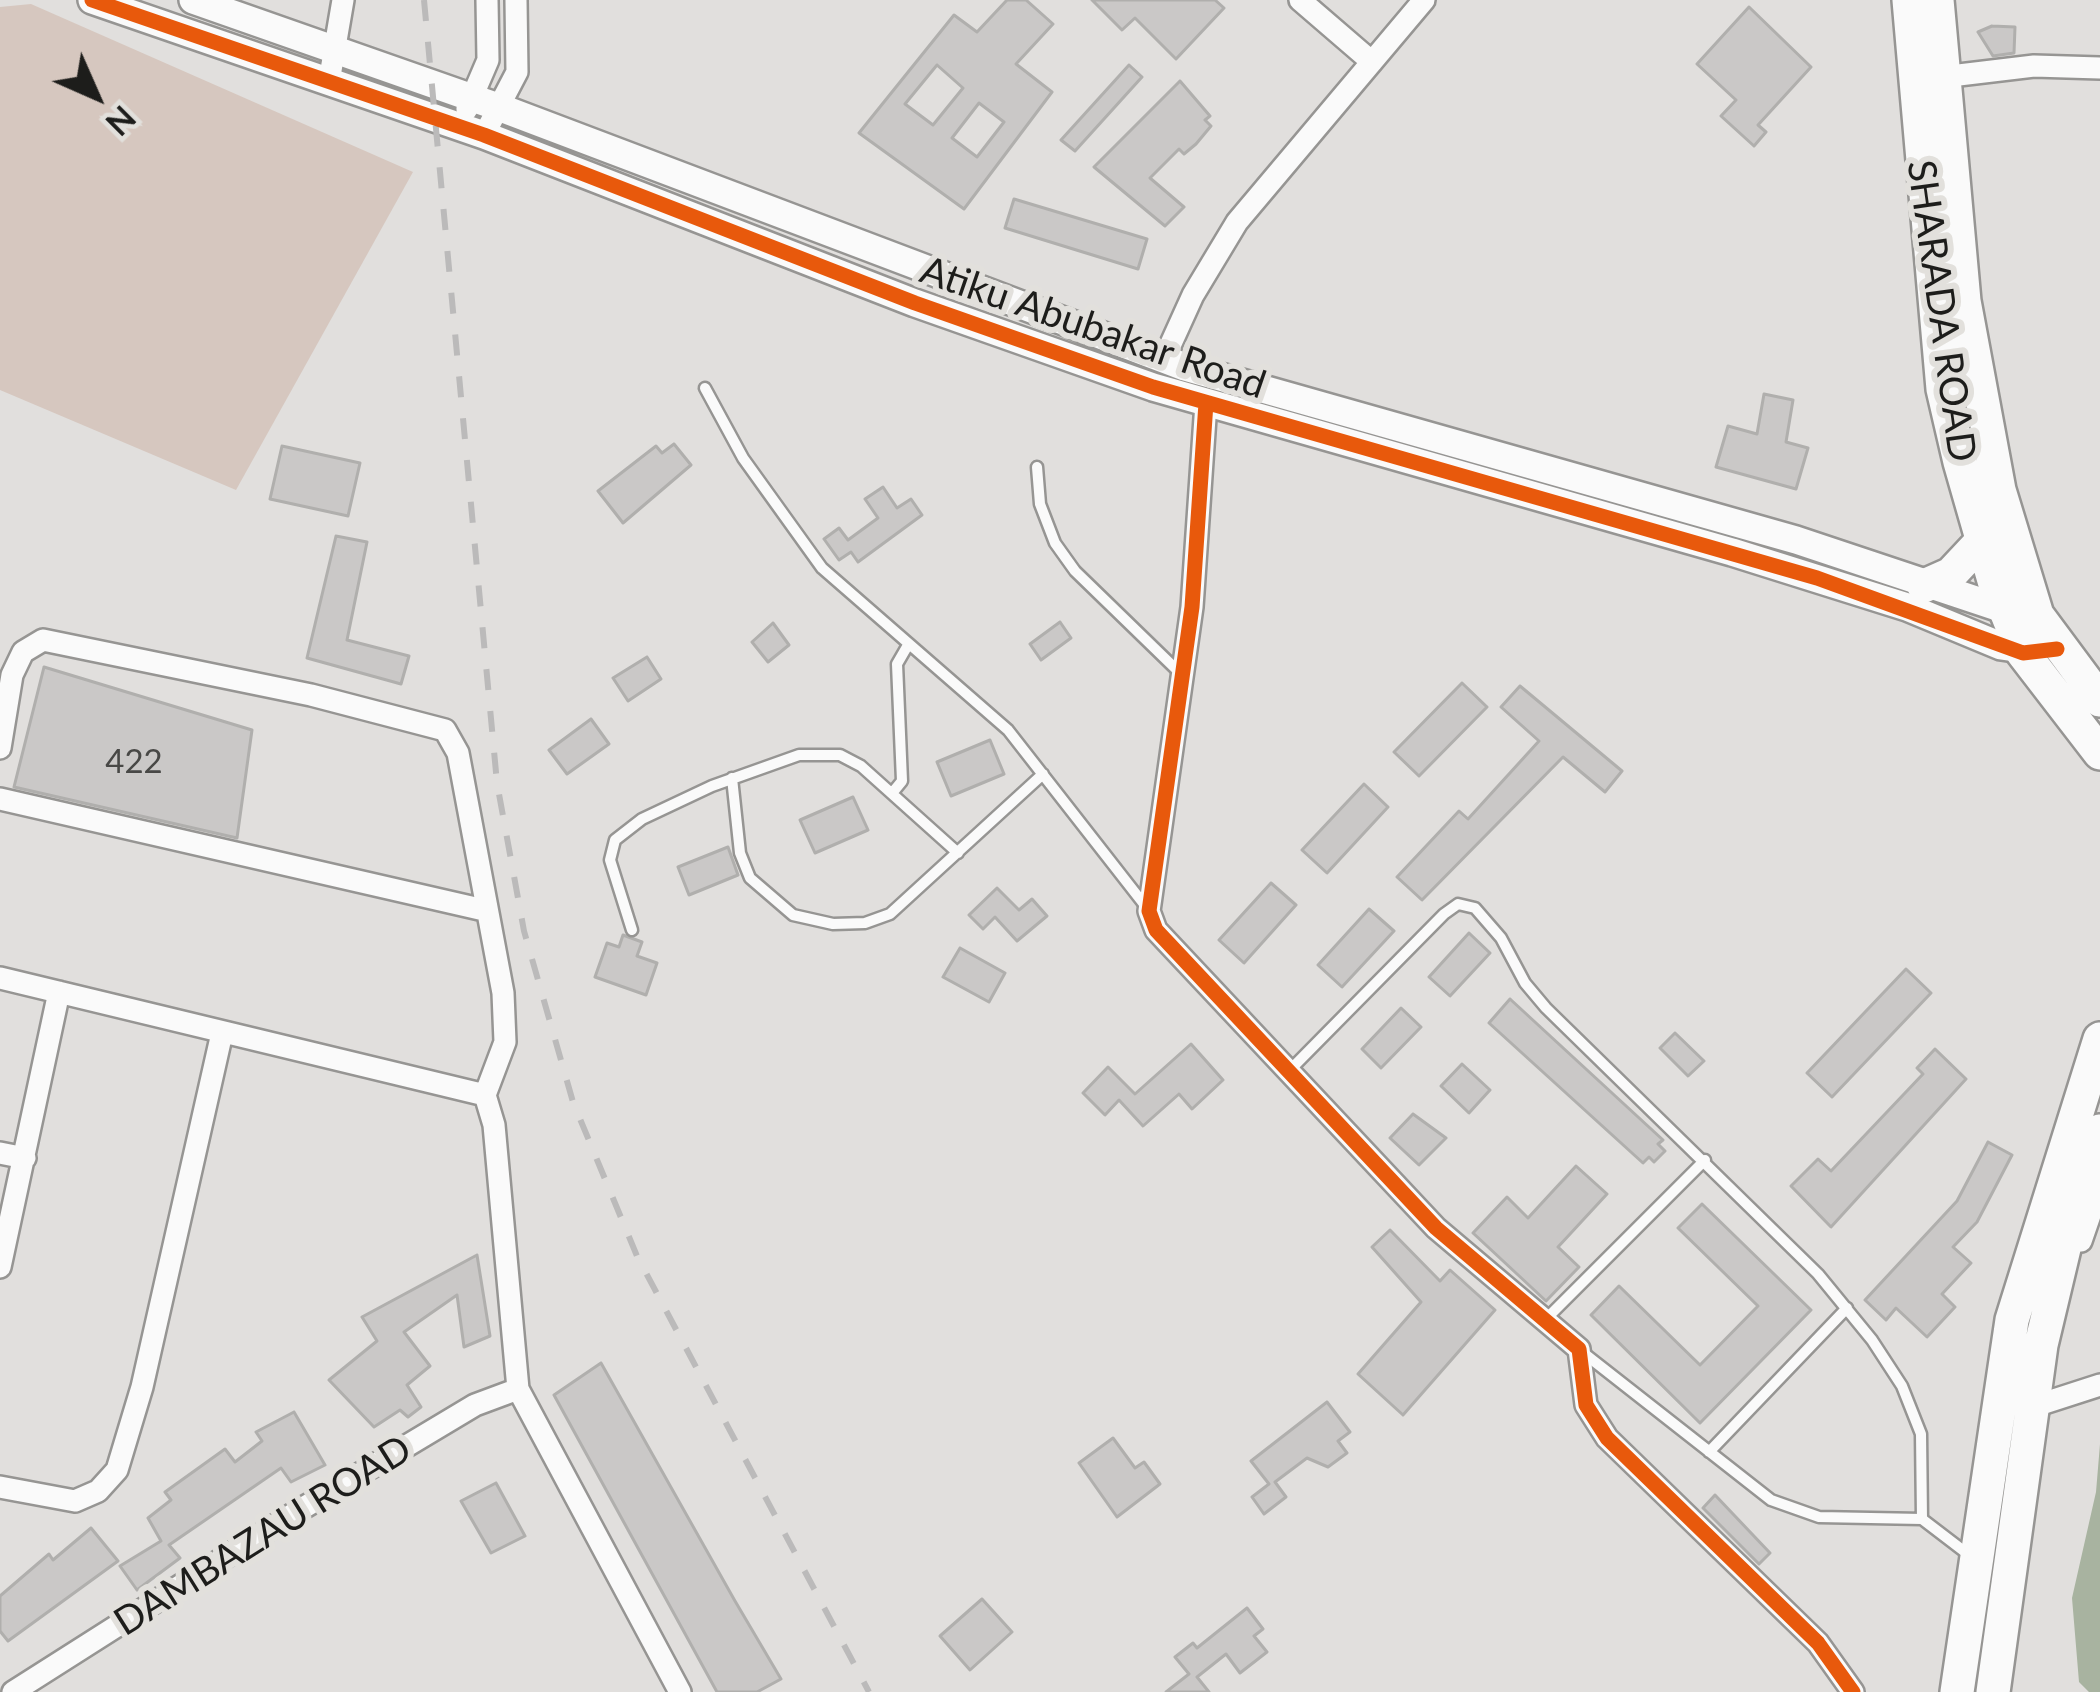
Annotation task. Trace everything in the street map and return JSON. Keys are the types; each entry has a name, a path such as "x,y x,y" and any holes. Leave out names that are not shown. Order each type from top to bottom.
{"main road":[{"name":"SHARADA ROAD","path":"1909,0 1943,389 1981,542 2022,615"},
{"path":"1937,0 1976,379 2022,615 2100,753"},
{"path":"1924,586 1951,574 1981,542"},
{"path":"2040,651 2100,700"},
{"path":"1957,1692 1972,1564 2012,1320 2100,1039"},
{"path":"1993,1692 2034,1392 2072,1215 2100,1131"},
{"path":"1972,1564 2009,1573"}],"street":[{"path":"92,0 471,130 915,302 1206,403 1817,578 2040,651"},
{"name":"Atiku Abubakar Road","path":"193,0 501,108 1164,359 1796,540 2022,615"},
{"path":"329,82 343,0"},
{"path":"471,130 472,98 488,60 487,0"},
{"path":"471,130 501,108 517,72 517,0"},
{"path":"1300,0 1372,62"},
{"path":"1164,359 1193,295 1237,222 1424,0"},
{"path":"1942,77 2034,66 2100,68"},
{"path":"1206,403 1192,607 1179,672 1166,811 1149,911 1156,930 1436,1228 1579,1349 1586,1405 1626,1462 1818,1643 1852,1692"},
{"path":"0,748 12,675 23,652 44,640 441,728 458,753 503,993 506,1042 484,1095 494,1125 518,1389 675,1690"},
{"path":"0,799 484,910"},
{"path":"0,978 484,1095"},
{"path":"0,1267 59,992"},
{"path":"0,1487 75,1501 98,1491 117,1470 142,1387 222,1033"},
{"path":"0,1153 26,1158"},
{"path":"2100,1186 2034,1392 2100,1385"},
{"name":"DAMBAZAU ROAD","path":"13,1692 293,1514 475,1405 518,1389"}],"lane":[{"path":"705,388 743,458 821,568 965,689 1043,774 1149,911"},
{"path":"1037,467 1040,504 1055,543 1075,571 1179,672"},
{"path":"893,792 902,781 898,664 908,645"},
{"path":"632,930 610,860 615,840 643,819 776,761 825,752 861,766 958,853"},
{"path":"732,778 740,853 750,878 793,915 833,924 865,923 917,894 1043,774"},
{"path":"1290,1070 1444,914 1458,904 1469,905 1501,938 1525,983 1546,1008 1705,1160 1847,1308 1902,1386 1921,1434 1922,1519"},
{"path":"1545,1320 1705,1160"},
{"path":"1709,1452 1847,1308"},
{"path":"1579,1349 1792,1511 1834,1518 1922,1519 1972,1564"}],"shaded area":[{"path":"31,4 413,172 236,490 0,390 0,7"},
{"path":"2100,1444 2100,1692 2089,1692 2079,1682 2072,1598 2096,1492"}],"building":[{"path":"1007,0 1026,0 1053,24 1016,64 1052,92 964,209 859,133 954,15 977,32","holes":["937,65 963,88 933,125 905,104","979,103 1004,122 977,157 952,138"]},
{"path":"1092,0 1215,0 1224,8 1176,59 1135,18 1122,30"},
{"path":"1749,7 1811,67 1758,125 1766,132 1754,146 1721,116 1736,100 1697,64"},
{"path":"1992,26 2015,27 2014,53 1993,56 1978,32"},
{"path":"1129,65 1142,77 1075,151 1061,140"},
{"path":"1180,81 1210,116 1205,120 1211,126 1196,144 1184,154 1179,149 1150,178 1184,207 1165,226 1094,167"},
{"path":"1014,199 1147,239 1138,269 1005,228"},
{"path":"1764,394 1793,400 1786,442 1808,448 1796,489 1716,467 1728,426 1757,434"},
{"path":"674,444 691,465 623,523 598,491 656,446 662,453"},
{"path":"282,446 360,463 348,516 270,499"},
{"path":"883,487 897,508 911,499 922,515 858,562 851,552 839,560 824,539 839,528 848,540 878,518 865,499"},
{"path":"336,536 367,542 347,640 409,656 401,684 307,658"},
{"path":"1060,622 1071,638 1041,660 1030,644"},
{"path":"773,623 789,645 768,662 752,642"},
{"path":"647,657 661,679 628,701 613,678"},
{"path":"44,667 252,730 237,838 14,787"},
{"path":"1462,683 1487,707 1419,776 1394,752"},
{"path":"1520,686 1622,771 1605,792 1563,757 1422,900 1397,877 1459,811 1468,819 1539,741 1501,707"},
{"path":"591,719 609,744 567,774 549,750"},
{"path":"990,740 1004,774 951,796 937,762"},
{"path":"1364,784 1388,807 1327,873 1302,850"},
{"path":"853,797 868,830 815,853 800,820"},
{"path":"728,847 738,875 689,895 678,867"},
{"path":"1271,883 1296,905 1244,963 1219,940"},
{"path":"997,888 1019,910 1032,899 1047,916 1017,941 995,917 983,929 969,915"},
{"path":"1369,909 1394,931 1342,987 1318,965"},
{"path":"1469,933 1490,953 1450,996 1429,977"},
{"path":"623,935 642,942 637,956 657,963 646,995 595,977 607,943 619,947"},
{"path":"960,948 1005,973 989,1002 943,977"},
{"path":"1906,969 1931,993 1832,1097 1807,1073"},
{"path":"1510,999 1663,1140 1658,1144 1665,1151 1654,1162 1649,1157 1643,1163 1489,1023"},
{"path":"1401,1008 1421,1027 1381,1068 1362,1049"},
{"path":"1675,1033 1704,1061 1688,1076 1660,1048"},
{"path":"1191,1044 1223,1080 1192,1109 1179,1094 1143,1126 1119,1100 1105,1115 1083,1093 1108,1067 1135,1094"},
{"path":"1935,1049 1966,1079 1831,1227 1791,1186 1818,1159 1831,1171 1923,1074 1917,1068"},
{"path":"1462,1064 1490,1090 1469,1113 1441,1086"},
{"path":"1413,1114 1446,1138 1419,1165 1390,1138"},
{"path":"1988,1142 2012,1155 1977,1222 1953,1247 1971,1263 1942,1294 1955,1307 1927,1337 1896,1308 1886,1320 1865,1300 1957,1201"},
{"path":"1576,1166 1607,1194 1558,1247 1579,1267 1546,1301 1473,1233 1507,1197 1528,1218"},
{"path":"1702,1204 1811,1310 1700,1423 1591,1315 1619,1286 1700,1365 1758,1306 1678,1228"},
{"path":"1390,1230 1440,1281 1450,1270 1495,1310 1403,1415 1358,1374 1421,1302 1372,1247"},
{"path":"477,1255 490,1336 464,1347 457,1295 404,1332 430,1366 407,1385 421,1407 408,1417 400,1410 374,1427 329,1380 377,1341 362,1317"},
{"path":"601,1363 781,1679 757,1692 717,1692 554,1395"},
{"path":"1327,1402 1350,1432 1338,1441 1347,1453 1328,1467 1307,1458 1275,1482 1286,1497 1264,1514 1252,1497 1269,1484 1251,1461"},
{"path":"294,1412 325,1465 291,1482 281,1468 169,1545 180,1558 137,1590 120,1566 161,1541 148,1518 171,1500 165,1492 225,1449 235,1462 262,1441 256,1432"},
{"path":"1113,1438 1135,1468 1144,1462 1160,1484 1117,1517 1079,1463"},
{"path":"496,1483 525,1536 491,1553 461,1501"},
{"path":"1715,1495 1770,1553 1759,1564 1703,1508"},
{"path":"91,1528 118,1561 8,1641 0,1631 0,1596 49,1554 53,1560"},
{"path":"982,1599 1012,1632 970,1670 940,1636"},
{"path":"1247,1608 1263,1629 1254,1636 1267,1652 1240,1673 1226,1654 1197,1677 1209,1692 1166,1692 1189,1674 1175,1657 1193,1643 1197,1648"}],"railway":[{"path":"424,0 497,783 524,931 573,1102 637,1256 869,1692"}],"cycle path":[{"path":"92,0 484,135 915,303 1153,387 1817,578 2023,653 2057,649"},
{"path":"1206,403 1192,607 1149,911 1156,930 1436,1228 1579,1349 1586,1405 1607,1438 1818,1643 1853,1692"}]}
